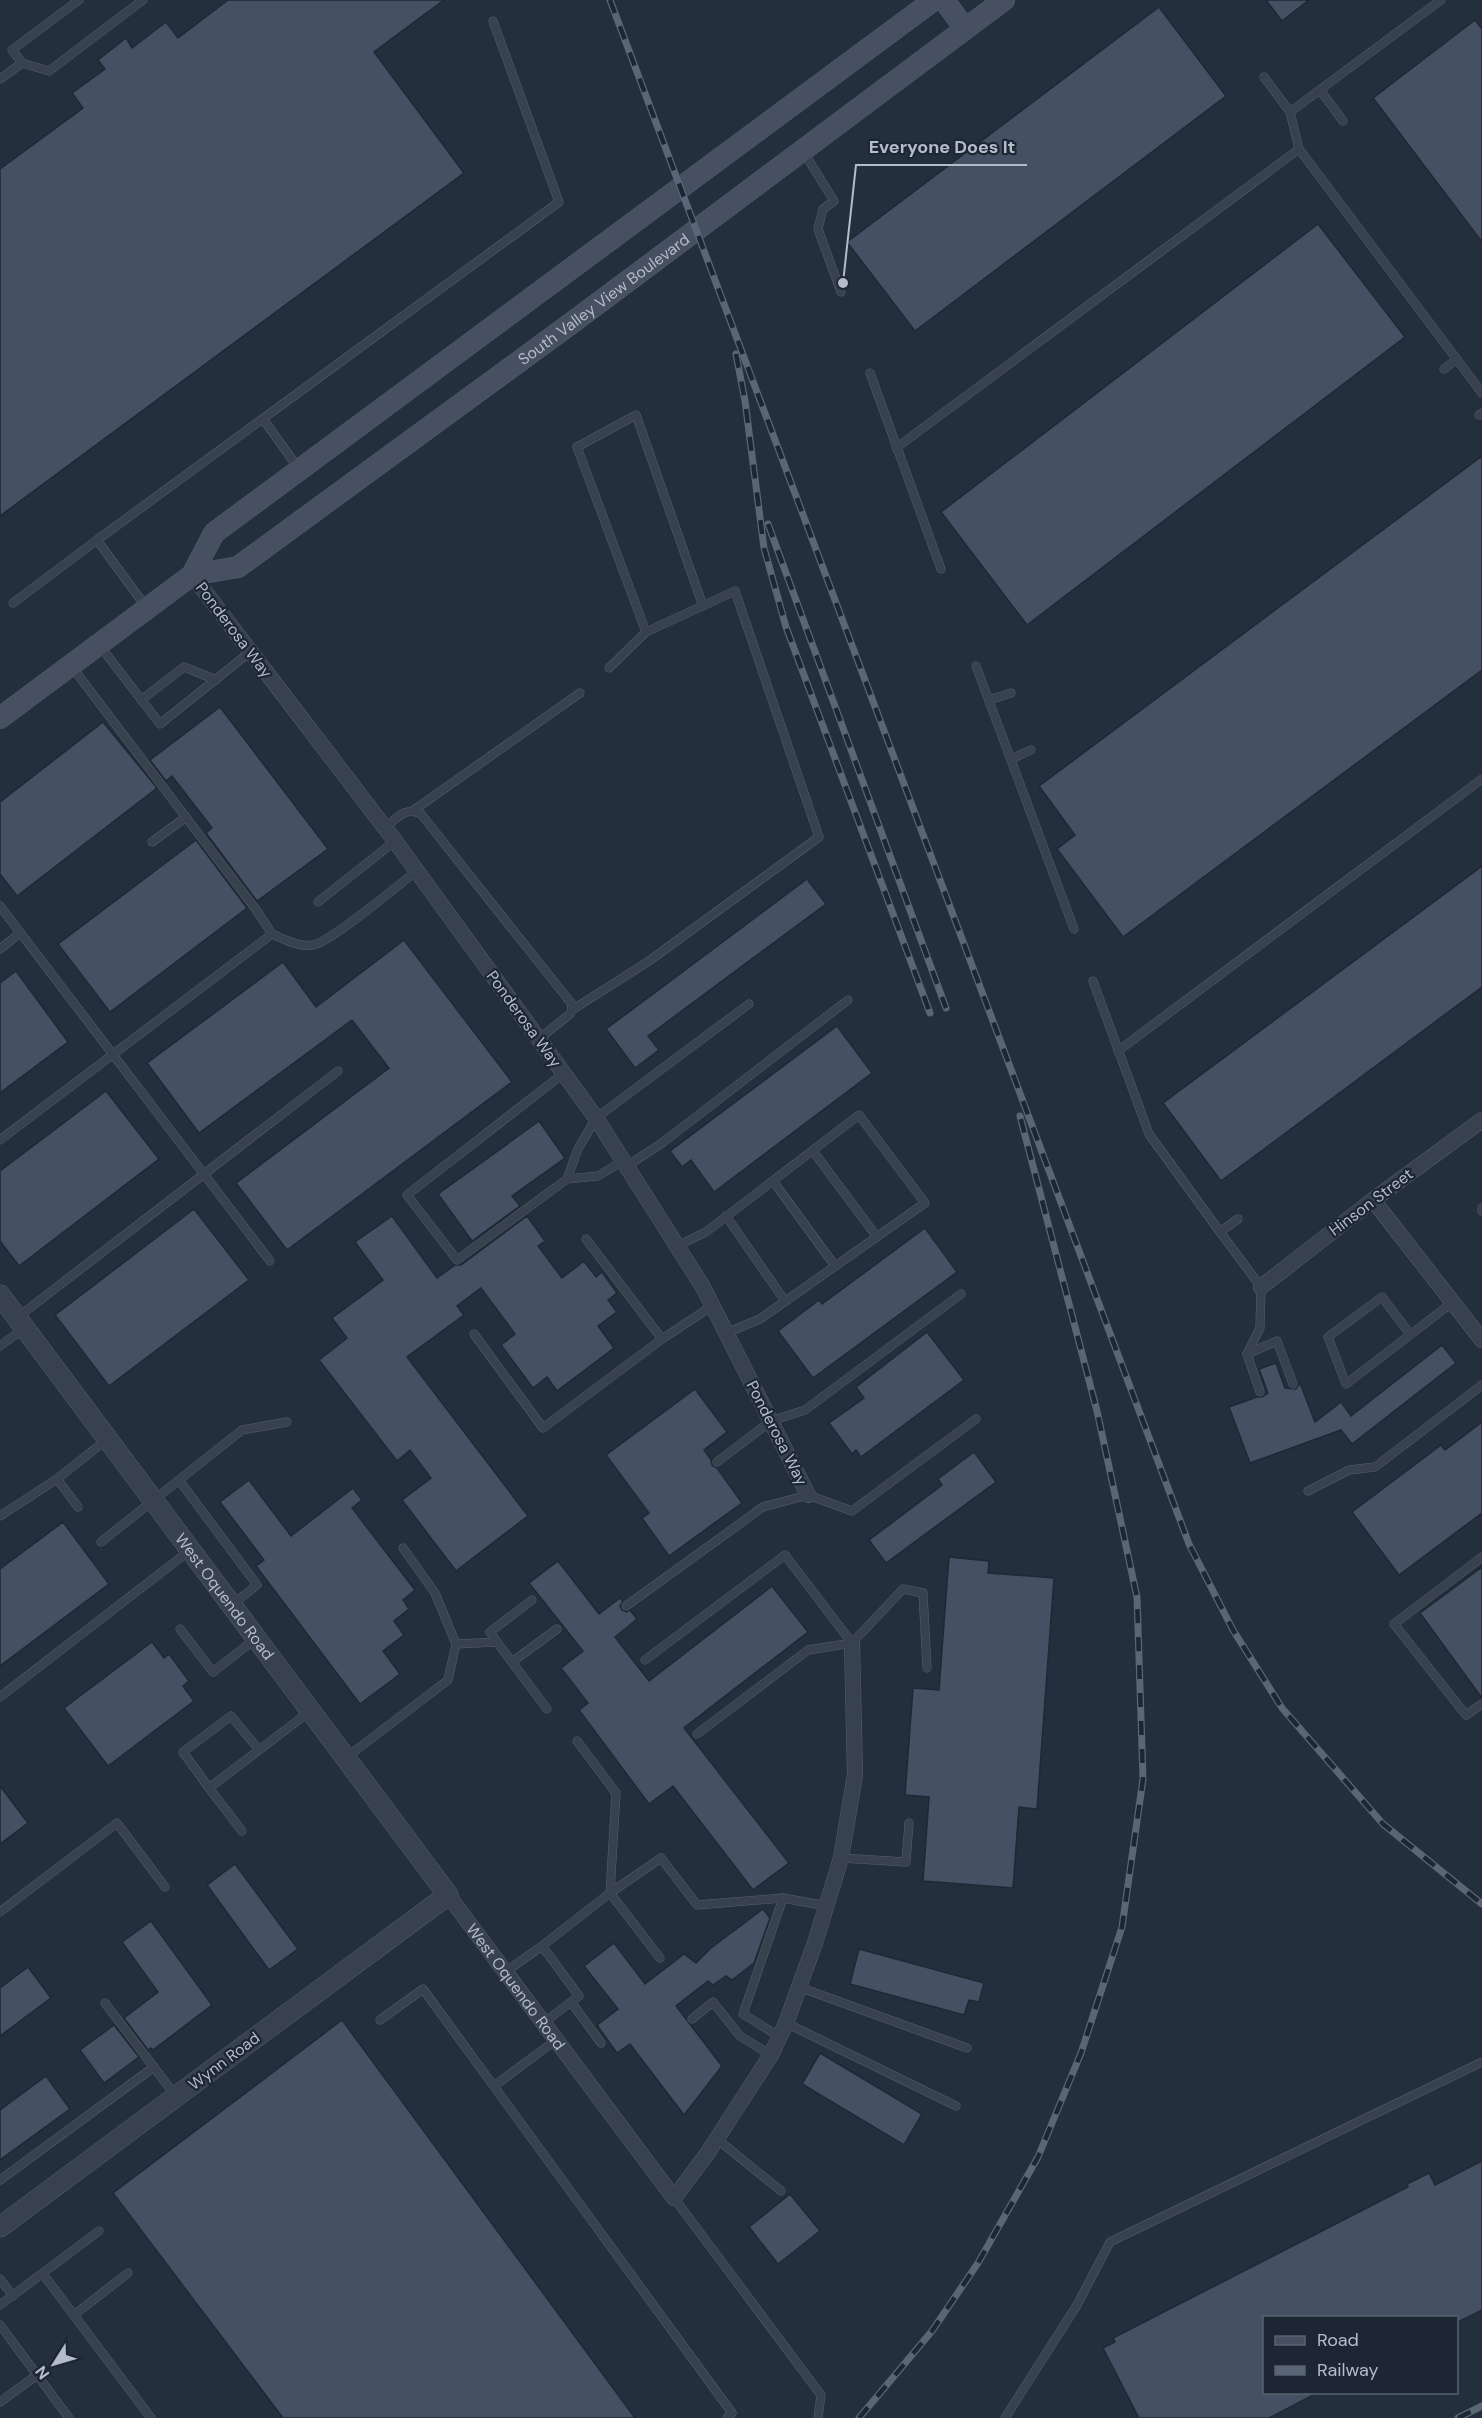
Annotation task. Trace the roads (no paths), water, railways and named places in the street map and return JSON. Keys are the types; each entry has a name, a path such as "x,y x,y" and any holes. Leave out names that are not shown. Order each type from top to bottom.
{"main road":[{"name":"South Valley View Boulevard","path":"0,718 192,574 214,533 934,0"},
{"path":"944,0 965,29"},
{"name":"South Valley View Boulevard","path":"192,574 238,567 588,311 1004,0"}],"street":[{"name":"Ponderosa Way","path":"192,574 395,841 596,1118 712,1305 808,1495"},
{"name":"Hinson Street","path":"1261,1287 1482,1119"},
{"path":"1373,1200 1482,1340"},
{"name":"West Oquendo Road","path":"0,1295 674,2198"},
{"path":"674,2198 717,2139 771,2055 783,2030 827,1906 842,1858 855,1775 852,1643"},
{"name":"Wynn Road","path":"0,2227 448,1895"}],"lane":[{"path":"79,0 12,50 22,63 49,71 143,0"},
{"path":"1290,112 1442,0"},
{"path":"13,603 559,202 493,21"},
{"path":"0,79 22,63"},
{"path":"1264,77 1290,112 1299,149 1482,393"},
{"path":"1320,90 1343,121"},
{"path":"802,149 834,201 823,209 818,229 841,292"},
{"path":"896,448 1299,149"},
{"path":"1444,369 1457,359"},
{"path":"870,373 940,569"},
{"path":"646,632 577,447 636,415 703,606"},
{"path":"263,419 300,470"},
{"path":"97,540 147,608"},
{"path":"539,1039 572,1010 649,961 819,837 735,591 646,632 609,668"},
{"path":"99,644 160,724 250,652"},
{"path":"71,665 258,911 272,934 295,943 313,946 330,938 417,871"},
{"path":"976,666 1074,929"},
{"path":"141,700 184,667 216,680"},
{"path":"385,828 404,812 414,810 580,693"},
{"path":"989,700 1011,693"},
{"path":"1011,759 1031,750"},
{"path":"1118,1051 1482,779"},
{"path":"414,810 429,823 571,1003 572,1010"},
{"path":"152,842 186,817"},
{"path":"318,902 395,841"},
{"path":"0,906 270,1261"},
{"path":"0,949 20,933"},
{"path":"0,1140 272,934"},
{"path":"1093,981 1149,1134 1261,1287 1260,1328 1247,1354 1260,1392"},
{"path":"564,1073 407,1195 457,1260 567,1179 598,1176 663,1143 848,1000"},
{"path":"567,1179 578,1149 596,1118 749,1004"},
{"path":"0,1346 20,1323 203,1174 338,1071"},
{"path":"677,1246 705,1232 859,1115 925,1203 759,1319 726,1332"},
{"path":"813,1151 877,1237"},
{"path":"773,1181 835,1266"},
{"path":"726,1216 785,1301"},
{"path":"1220,1232 1238,1219"},
{"path":"586,1239 662,1339"},
{"path":"717,1462 771,1421 805,1410 961,1294"},
{"path":"1410,1334 1383,1297 1328,1337 1346,1384 1453,1302"},
{"path":"474,1334 543,1428 662,1339 712,1305"},
{"path":"1247,1354 1278,1341 1293,1384"},
{"path":"1308,1491 1349,1470 1375,1467 1482,1385"},
{"path":"626,1606 763,1507 808,1495 852,1511 976,1419"},
{"path":"100,1542 242,1430 287,1422"},
{"path":"0,1516 57,1479 107,1439"},
{"path":"57,1479 78,1507"},
{"path":"179,1480 257,1585 231,1605"},
{"path":"346,1758 448,1680 456,1644 435,1593 403,1548"},
{"path":"0,1697 190,1550"},
{"path":"645,1660 785,1555 852,1643"},
{"path":"1482,1557 1394,1624 1466,1715 1482,1704"},
{"path":"697,1734 808,1650 852,1643 903,1589 923,1593 927,1668"},
{"path":"532,1600 490,1632 547,1709"},
{"path":"180,1629 213,1672 256,1638"},
{"path":"512,1662 556,1629"},
{"path":"456,1644 497,1642"},
{"path":"209,1788 311,1711"},
{"path":"242,1831 183,1752 231,1716 259,1750"},
{"path":"577,1741 616,1793 610,1893 660,1958"},
{"path":"0,1912 117,1823 165,1887"},
{"path":"842,1858 906,1862 909,1823"},
{"path":"505,1972 610,1893 661,1858 697,1905 783,1898 827,1906"},
{"path":"783,1898 743,2014 957,2106"},
{"path":"542,1946 579,1996 543,2023"},
{"path":"799,1987 967,2048"},
{"path":"380,2020 423,1989 732,2413 728,2418"},
{"path":"571,2002 602,2043"},
{"path":"692,2019 713,2002 740,2036 771,2055"},
{"path":"105,2003 176,2096"},
{"path":"494,2086 556,2040"},
{"path":"1005,2418 1077,2305 1110,2242 1482,2062"},
{"path":"0,2180 154,2067"},
{"path":"717,2139 781,2190"},
{"path":"674,2198 821,2395 818,2418"},
{"path":"0,2305 99,2231"},
{"path":"74,2315 129,2273"},
{"path":"42,2274 151,2418"},
{"path":"0,2279 13,2296"},
{"path":"0,2325 69,2418"},
{"path":"0,2402 37,2375"}],"railway":[{"path":"610,0 1189,1544 1233,1630 1282,1708 1383,1824 1482,1904"},
{"path":"736,354 745,401 764,548 786,627 930,1013"},
{"path":"768,524 946,1008"},
{"path":"859,2418 932,2331 978,2263 1038,2157 1081,2053 1122,1927 1143,1779 1137,1597 1097,1411 1020,1116"},
{"path":"1458,2418 1482,2406"}],"place":[{"name":"Everyone Does It","path":"843,283"}]}
